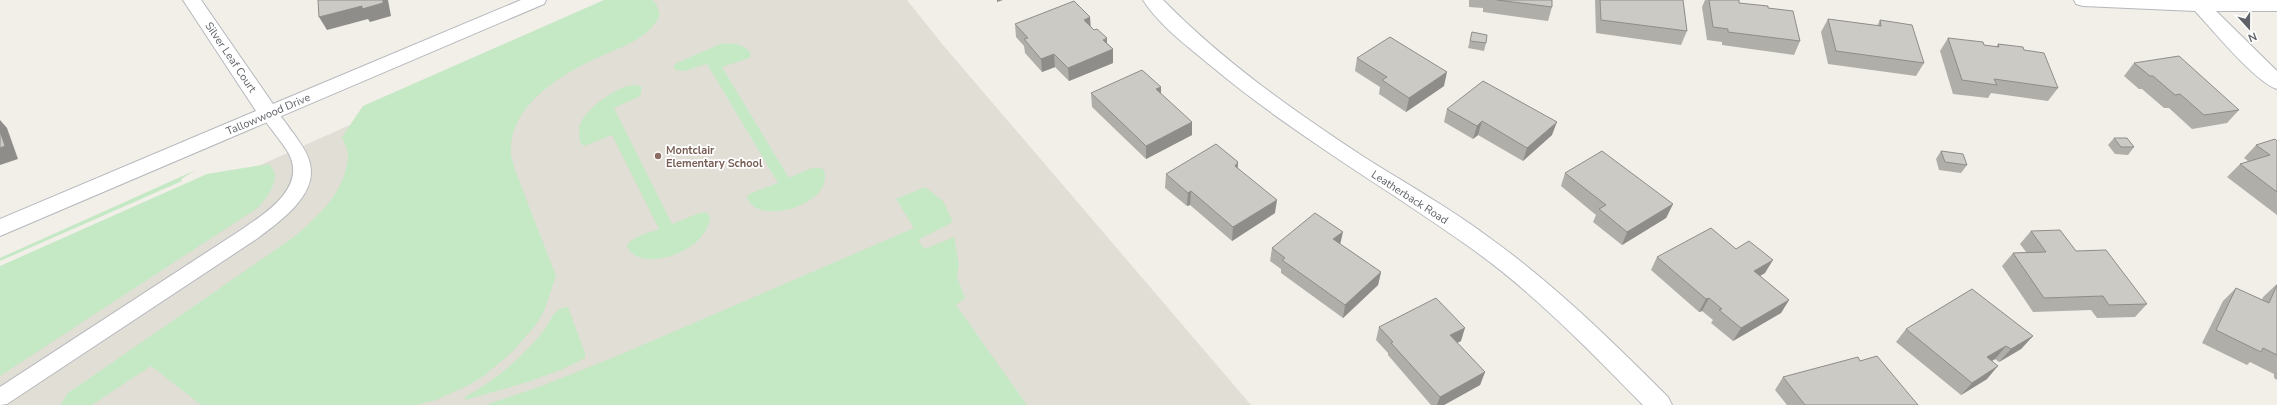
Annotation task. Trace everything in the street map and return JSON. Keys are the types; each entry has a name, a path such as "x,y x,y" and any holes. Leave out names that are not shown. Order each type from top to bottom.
{"street":[{"name":"Silver Leaf Court","path":"192,0 269,114"},
{"name":"Tallowwood Drive","path":"0,228 537,0"},
{"name":"Leatherback Road","path":"1152,0 1210,54 1272,102 1354,160 1478,241 1538,288 1596,340 1659,405"},
{"path":"2083,0 2277,5"},
{"path":"2197,2 2251,59 2277,82"}],"lane":[{"path":"0,398 251,233 282,209 298,187 303,176 302,165 269,114"}],"shaded area":[{"name":"Montclair Elementary School","path":"611,0 907,0 943,45 1251,405 0,405 0,281 386,109"}],"green space":[{"path":"604,0 652,0 656,3 660,15 655,24 640,38 579,67 551,85 527,108 518,121 512,136 512,159 556,276 544,311 535,326 512,352 485,375 469,385 436,400 416,405 201,405 151,366 92,405 60,405 68,393 291,239 320,213 336,193 346,170 348,155 342,137 363,106"},
{"path":"720,44 738,45 749,51 751,55 749,58 722,67 789,178 806,170 820,168 824,170 824,183 818,194 806,202 792,208 777,211 764,210 753,206 747,197 749,194 778,183 707,64 684,71 675,70 674,65 677,63"},
{"path":"636,85 642,87 640,96 614,108 672,224 699,213 706,212 710,217 706,230 697,241 685,250 671,256 657,259 644,258 633,254 627,246 637,237 659,229 612,135 584,146 580,142 580,125 586,114 598,103 614,92 622,88"},
{"path":"269,164 273,169 275,180 267,197 259,207 0,376 0,266 207,174"},
{"path":"196,170 181,179 182,181 0,261 0,258"},
{"path":"925,187 943,201 953,222 918,240 925,249 954,237 959,264 957,277 965,298 956,305 1027,405 485,405 539,387 617,356 914,228 896,199"},
{"path":"568,307 585,353 585,358 563,369 528,382 465,400 465,397 498,375 528,349 545,329 555,313 561,308"}],"building":[{"path":"318,0 383,0 383,3 362,9 362,6 319,17"},
{"path":"1497,0 1552,0 1552,7"},
{"path":"1600,0 1683,0 1687,31 1601,20"},
{"path":"1709,0 1739,0 1739,3 1768,6 1768,8 1793,11 1800,41 1728,32 1728,29 1713,27"},
{"path":"1074,1 1090,17 1084,20 1094,30 1097,29 1107,38 1103,40 1113,49 1068,68 1054,54 1041,59 1024,39 1028,38 1015,24"},
{"path":"1828,19 1881,26 1880,20 1912,25 1924,63 1836,51"},
{"path":"1472,32 1487,35 1486,43 1470,41"},
{"path":"1390,37 1447,72 1409,98 1382,80 1387,77 1357,58"},
{"path":"1948,38 1983,42 1984,45 1999,47 1998,44 2023,47 2024,50 2044,53 2058,88 1994,79 1997,85 1962,80"},
{"path":"2179,56 2239,110 2204,115 2180,94 2175,95 2153,76 2150,76 2134,63"},
{"path":"1142,70 1161,87 1156,89 1192,122 1146,146 1091,93"},
{"path":"1483,81 1557,122 1527,148 1482,121 1477,126 1447,109"},
{"path":"0,131 5,146 0,148"},
{"path":"2114,138 2127,138 2134,147 2121,147"},
{"path":"2275,139 2277,141 2277,192 2240,164 2270,155 2256,145"},
{"path":"1216,144 1238,162 1235,166 1277,200 1233,227 1191,191 1188,193 1166,174"},
{"path":"1602,151 1673,204 1627,232 1599,209 1606,205 1565,173"},
{"path":"1941,151 1963,154 1967,165 1945,162"},
{"path":"1315,213 1343,232 1333,239 1381,272 1345,305 1282,260 1285,258 1272,248"},
{"path":"1711,228 1736,249 1749,241 1773,260 1754,271 1789,300 1741,328 1719,310 1722,309 1709,298 1706,299 1657,257"},
{"path":"2060,230 2076,251 2106,250 2147,304 2109,305 2103,296 2044,298 2013,253 2046,252 2031,231"},
{"path":"2277,285 2277,355 2263,348 2261,352 2216,330 2236,288 2269,303"},
{"path":"1972,289 2033,336 2011,349 2006,346 1987,357 1998,366 1972,383 1906,329"},
{"path":"1436,298 1465,328 1450,335 1485,372 1440,397 1391,343 1393,342 1379,327"},
{"path":"1877,356 1918,405 1805,405 1783,377 1858,357 1860,361"}],"place":[{"name":"Montclair Elementary School","path":"658,156"}]}
